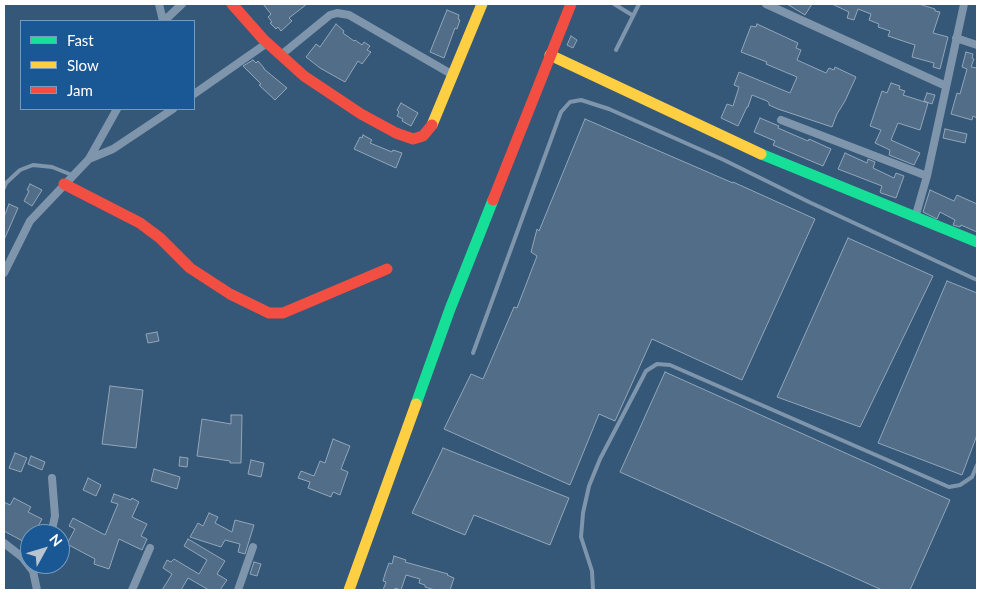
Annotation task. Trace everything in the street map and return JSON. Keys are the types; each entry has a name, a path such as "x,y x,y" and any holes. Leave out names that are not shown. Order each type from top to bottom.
{"street":[{"path":"159,4 164,20"},
{"path":"165,20 182,4"},
{"path":"232,4 267,43 304,76 361,114 396,133 413,139 423,136 431,128 482,4"},
{"path":"349,590 450,310 570,4"},
{"path":"766,4 946,86"},
{"path":"915,218 927,176 964,4"},
{"path":"281,55 330,15 337,13 349,16 453,75"},
{"path":"956,38 977,45"},
{"path":"195,93 267,43"},
{"path":"550,55 761,154 977,242"},
{"path":"4,273 6,261 30,221 89,159 116,110"},
{"path":"89,159 113,149 172,110"},
{"path":"781,120 927,176"},
{"path":"64,184 140,223 160,238 190,268 230,294 269,314 283,313 387,268"},
{"path":"52,478 55,516 53,524"},
{"path":"4,543 20,555"},
{"path":"238,590 253,547"},
{"path":"132,590 150,548"},
{"path":"36,574 37,590"}],"lane":[{"path":"614,4 632,14"},
{"path":"616,50 638,4"},
{"path":"473,353 560,112 570,102 581,100 609,109 724,160 977,280"},
{"path":"4,188 6,183 20,170 33,165 52,166 72,175"},
{"path":"593,590 592,571 581,537 583,513 589,486 600,459 646,371 657,364 670,365 949,487 960,485 972,477 977,464"}],"building":[{"path":"263,4 307,4 289,18 292,21 281,31 270,23 272,22 268,17 271,14"},
{"path":"787,4 812,4 805,15"},
{"path":"832,4 919,4 940,12 933,33 948,37 940,69 933,67 934,63 912,57 915,45 888,36 890,31 878,27 879,24 869,20 871,14 858,9 854,20 847,18 849,12"},
{"path":"447,10 459,15 458,19 460,20 457,29 455,28 444,58 430,52"},
{"path":"336,24 344,31 343,33 354,41 362,45 364,42 370,46 367,50 371,52 362,64 358,61 345,82 320,68 306,57 316,44 320,47"},
{"path":"757,24 798,43 796,48 801,50 797,60 826,73 829,68 834,70 835,67 856,77 832,127 778,109 769,105 767,101 752,95 738,126 721,118 727,104 733,106 739,87 734,85 739,72 790,93 797,77 741,52 751,26 756,27"},
{"path":"571,36 577,40 573,48 567,45"},
{"path":"966,52 973,54 972,58 974,59 971,67 977,68 977,118 973,116 972,120 951,114 957,93 960,94 967,69 962,67"},
{"path":"253,60 256,63 258,61 264,69 287,88 275,100 243,66"},
{"path":"891,83 900,86 899,89 905,91 903,95 928,103 920,130 898,123 891,140 920,153 914,165 889,155 890,150 875,143 881,130 870,126 882,91 887,93"},
{"path":"927,93 935,95 932,104 924,101"},
{"path":"401,103 418,113 411,126 397,116 399,112 397,110"},
{"path":"760,118 779,126 778,128 831,149 823,166 773,145 775,141 754,132"},
{"path":"585,119 815,219 742,380 652,339 615,421 599,414 570,485 444,429 471,374 483,379 514,307 517,308 537,256 531,252 537,229 539,231"},
{"path":"945,129 967,134 965,143 943,138"},
{"path":"363,135 372,140 370,143 392,152 393,150 402,153 396,168 354,149"},
{"path":"845,153 867,163 868,159 875,162 873,168 894,178 896,173 904,176 896,198 881,193 882,186 838,169"},
{"path":"30,184 42,190 32,206 24,201"},
{"path":"930,190 954,201 957,195 977,204 977,232 961,225 960,227 953,225 955,220 940,212 937,219 923,212"},
{"path":"9,204 18,208 4,240 4,217"},
{"path":"848,238 933,276 860,427 777,397"},
{"path":"947,281 977,293 977,435 962,475 878,443"},
{"path":"157,332 159,341 148,343 146,334"},
{"path":"665,372 950,500 910,590 882,590 620,472"},
{"path":"110,386 143,390 136,448 102,444"},
{"path":"231,415 242,415 241,463 230,463 230,461 197,456 202,419 231,424"},
{"path":"333,439 350,446 341,469 348,472 340,495 333,492 331,497 308,488 310,482 298,478 301,471 314,476 320,461 325,463"},
{"path":"443,448 569,498 550,545 474,515 465,535 412,513"},
{"path":"15,453 27,458 21,472 9,468"},
{"path":"31,456 45,462 42,470 28,464"},
{"path":"180,457 188,458 187,467 179,466"},
{"path":"251,460 264,463 261,477 248,474"},
{"path":"154,469 180,477 177,489 151,481"},
{"path":"88,478 101,485 96,496 83,490"},
{"path":"114,494 131,500 132,498 139,502 132,517 147,524 141,536 147,539 142,550 119,539 109,569 94,564 95,559 70,546 70,538 75,529 70,526 70,524 73,518 105,535 118,504 111,502"},
{"path":"14,498 31,507 28,512 42,519 39,524 20,524 20,540 4,531 4,502 10,505"},
{"path":"209,513 218,517 215,523 232,532 235,520 254,525 245,554 238,552 240,544 225,540 221,547 190,537 198,523 203,526"},
{"path":"188,539 225,561 217,574 227,580 220,590 209,590 188,578 181,590 162,590 172,574 163,568 167,560 171,562 174,559 199,574 207,560 184,546"},
{"path":"394,556 406,560 405,562 448,574 454,578 450,590 435,590 425,587 425,585 419,583 420,579 406,575 401,590 395,588 395,590 383,590 386,582 383,581 385,574 389,563 392,564"},
{"path":"254,562 261,564 257,576 250,574"}],"traffic: fast":[{"path":"761,154 977,242"},
{"path":"416,404 450,309 493,200"}],"traffic: slow":[{"path":"432,125 482,4"},
{"path":"550,55 761,154"},
{"path":"349,590 416,404"}],"traffic: jam":[{"path":"232,4 263,39 304,76 361,114 396,133 413,139 423,136 432,125"},
{"path":"493,200 571,4"},
{"path":"64,184 140,223 160,238 190,268 230,294 269,313 283,313 387,269"}]}
